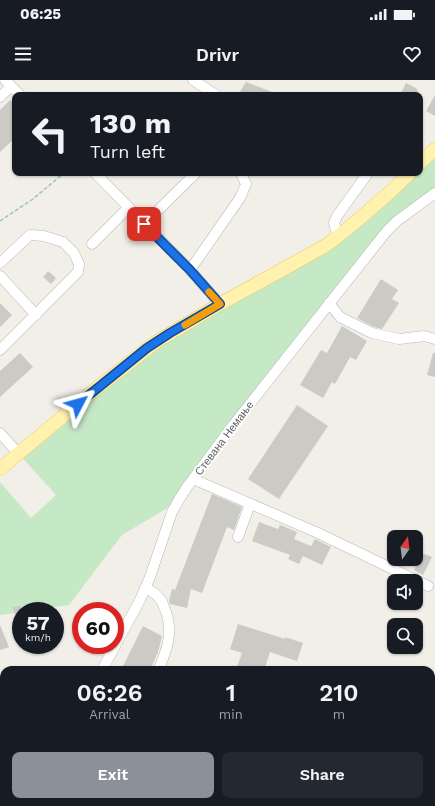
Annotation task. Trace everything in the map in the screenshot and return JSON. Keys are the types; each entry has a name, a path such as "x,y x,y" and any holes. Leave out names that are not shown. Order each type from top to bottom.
{"main road":[{"path":"423,160 435,149"},
{"path":"0,469 147,348 220,304 313,253 338,236 388,195 407,176"}],"street":[{"path":"193,80 211,92"},
{"path":"0,97 8,83 17,92"},
{"path":"98,176 190,270 220,304"},
{"path":"144,224 193,176"},
{"path":"190,270 240,198 246,184 242,176"},
{"path":"338,236 334,223 337,216 366,176"},
{"name":"Стевана Немање","path":"104,666 146,588 172,512 193,479 329,303 391,227 435,193"},
{"path":"92,244 128,208"},
{"path":"0,263 30,235 44,236 63,242 74,253 79,264 78,272 0,350"},
{"path":"0,276 36,315"},
{"path":"329,303 340,317 372,333 399,339 424,336 435,339"},
{"path":"0,433 18,453"},
{"path":"193,479 318,533 428,586"},
{"path":"238,537 250,504"},
{"path":"146,588 158,596 166,610 169,621 170,629 168,643 162,666"}],"path":[{"path":"0,221 33,198 60,176"}],"green space":[{"path":"435,149 435,193 406,214 176,503 122,535 69,605 64,606 64,602 12,602 12,613 0,615 0,482 31,518 56,495 18,453 137,356 296,262 406,176 423,176 423,160"}],"building":[{"path":"246,82 272,92 240,92"},
{"path":"406,83 416,88 418,92 402,92"},
{"path":"435,95 435,116 426,111"},
{"path":"10,100 12,102 12,141 0,152 0,110"},
{"path":"48,271 56,278 51,284 43,277"},
{"path":"381,279 398,290 392,299 399,303 382,329 374,327 357,318"},
{"path":"0,303 12,315 0,327"},
{"path":"342,326 367,341 356,360 350,357 335,384 332,382 323,398 300,385 321,350 327,353"},
{"path":"20,353 33,367 0,397 0,371"},
{"path":"433,353 435,353 435,377 427,375"},
{"path":"297,405 328,426 279,499 248,479"},
{"path":"212,494 242,507 234,530 227,527 202,593 191,589 187,608 170,604 169,601 172,589 175,590"},
{"path":"259,522 278,529 280,525 297,532 294,539 311,546 315,539 331,547 322,565 303,556 299,564 288,559 290,555 252,541"},
{"path":"423,553 432,557 423,575 414,570 416,566 423,566"},
{"path":"238,624 285,639 285,637 303,643 297,661 270,652 265,666 237,666 242,653 230,649"},
{"path":"0,625 9,647 0,650"},
{"path":"143,626 162,636 158,652 152,666 123,666"}],"slow traffic":[{"path":"185,325 220,304 209,292"}],"route":[{"path":"78,404 147,348 220,304 190,270 144,224"}]}
